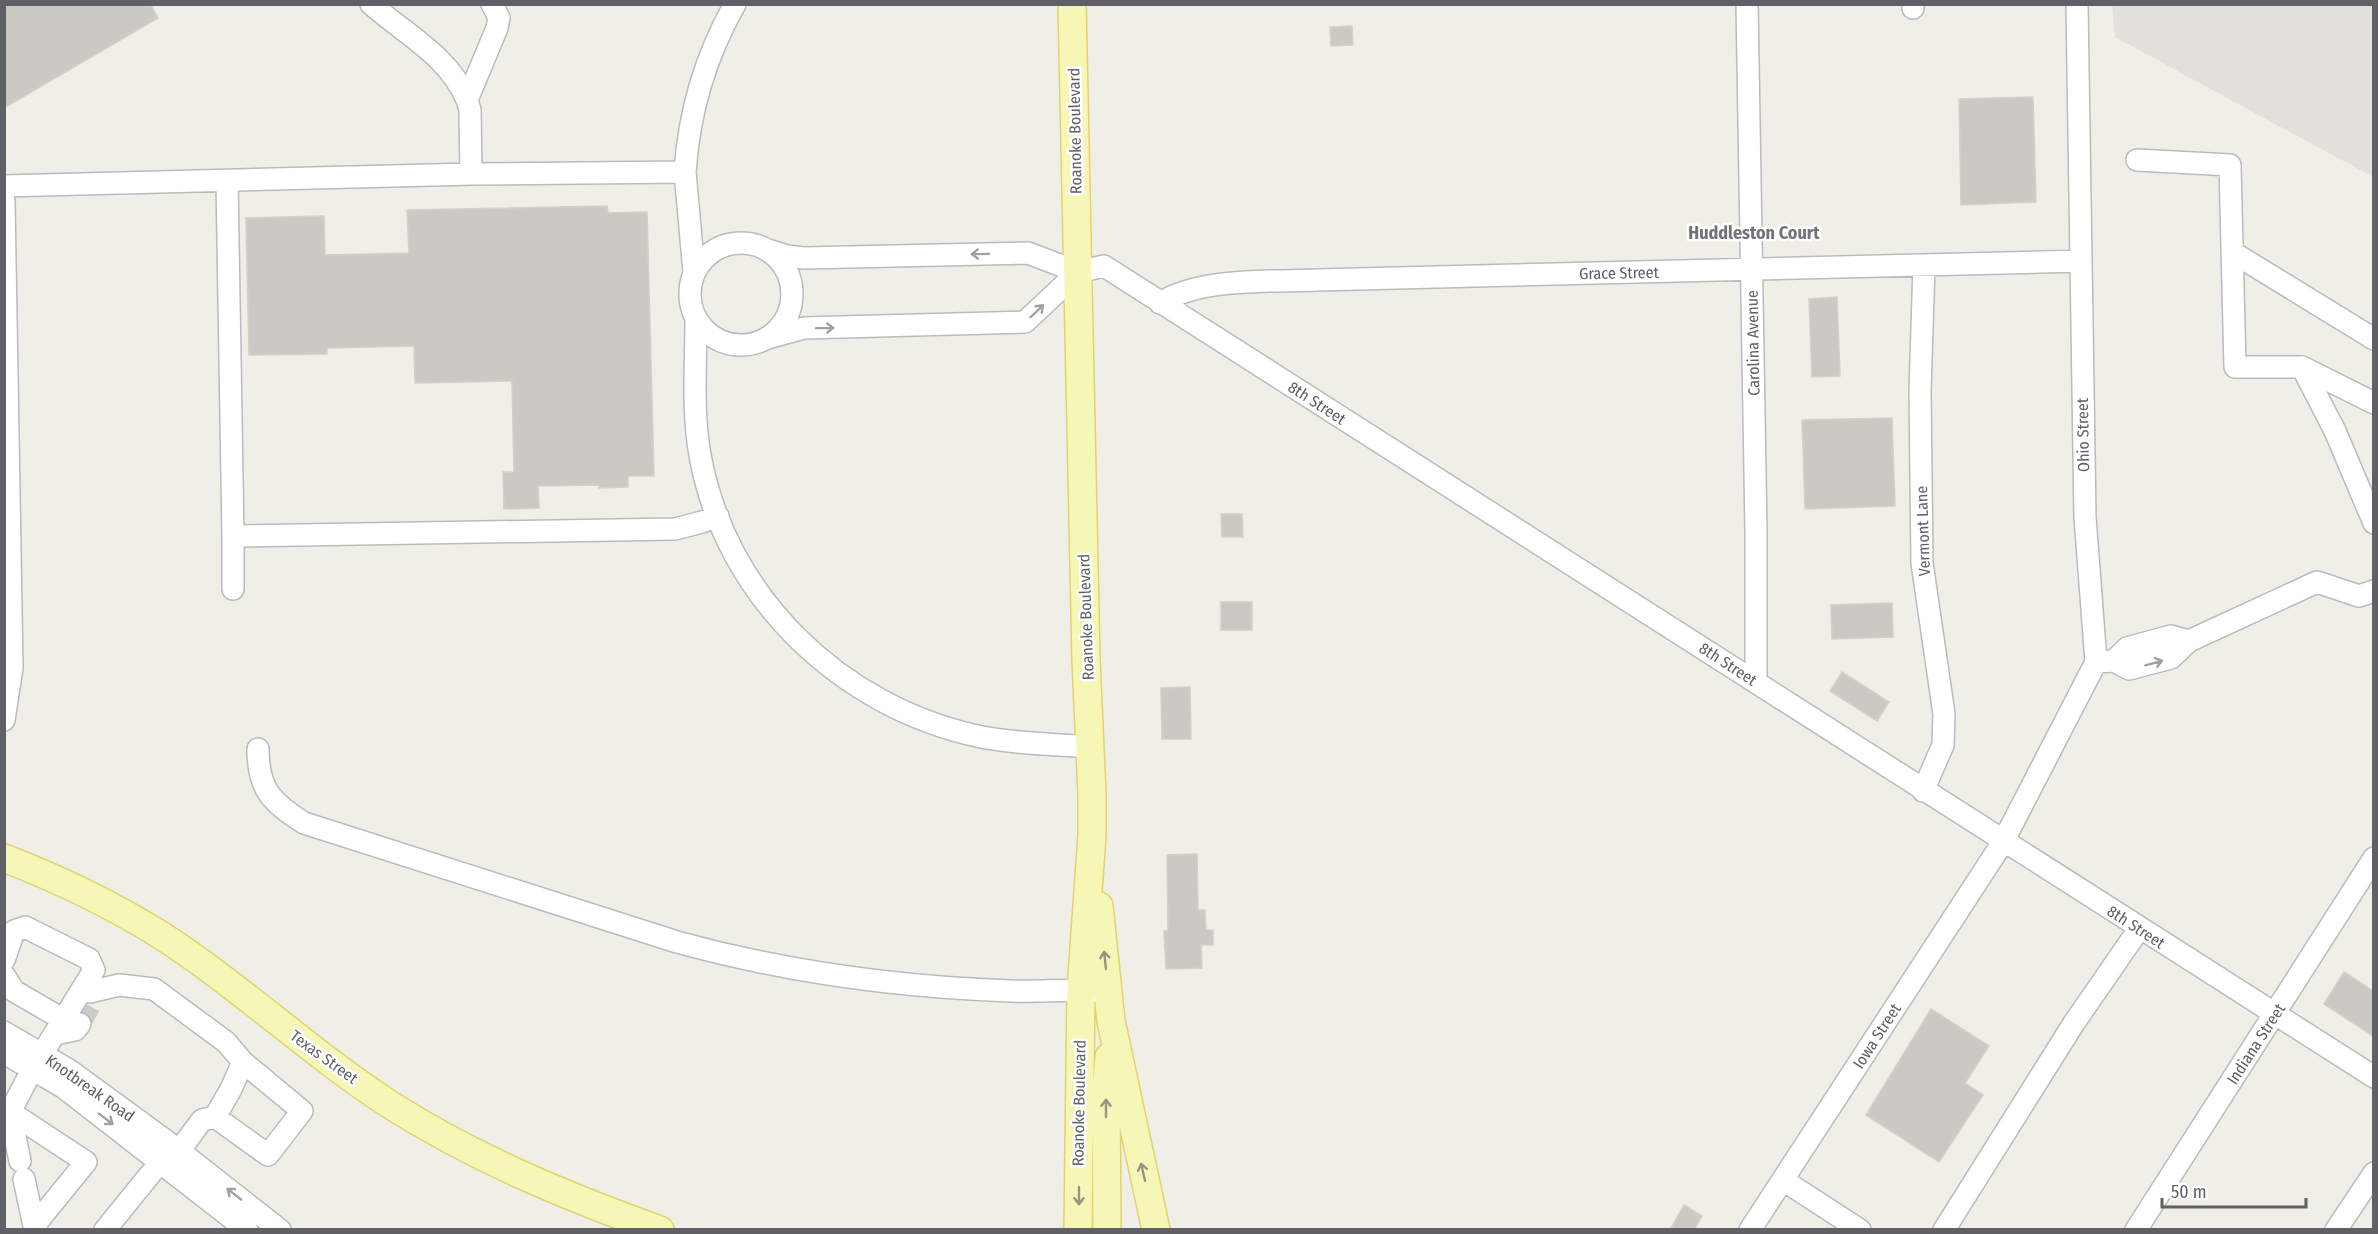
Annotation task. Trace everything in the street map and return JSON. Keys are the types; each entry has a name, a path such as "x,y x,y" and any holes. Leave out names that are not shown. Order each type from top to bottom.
{"main road":[{"name":"Roanoke Boulevard","path":"1072,4 1092,835 1081,990 1078,1230"},
{"path":"1092,835 1111,1021 1156,1230"},
{"name":"Texas Street","path":"4,858 60,879 159,934 305,1044 431,1130 538,1184 660,1230"},
{"name":"Roanoke Boulevard","path":"1107,1230 1106,1095 1111,1021"}],"street":[{"path":"371,4 452,71 470,110 471,174"},
{"path":"467,100 497,28 498,18 492,4"},
{"path":"694,272 704,258 716,249 733,243 751,243 787,256 804,258 1028,253 1078,272 1025,322 804,328 752,344 735,345 720,341 706,332 696,319 690,304 690,288 694,272 685,172 690,125 699,83 735,4"},
{"name":"Carolina Avenue","path":"1747,4 1756,531 1756,682"},
{"name":"Ohio Street","path":"2078,4 2085,517 2105,662"},
{"path":"2137,160 2230,165 2235,367 2302,367 2373,403"},
{"path":"4,186 471,174 685,172"},
{"path":"227,181 233,590"},
{"path":"4,201 12,668 4,720"},
{"path":"767,250 780,261 789,276 792,293 789,311 781,326 768,338"},
{"path":"2232,252 2373,339"},
{"name":"Grace Street","path":"1160,303 1181,292 1205,286 1318,280 2081,261"},
{"name":"8th Street","path":"1078,272 1104,266 2373,1077"},
{"name":"Vermont Lane","path":"1923,791 1943,745 1944,714 1922,563 1920,391 1924,266"},
{"path":"696,319 697,435 706,480 718,516 744,572 780,620 828,667 868,694 913,716 976,736 1090,747"},
{"path":"2302,367 2335,431 2373,523"},
{"path":"233,536 675,529 718,516"},
{"path":"2003,842 2105,662 2129,669 2171,658 2189,641 2318,582 2359,596 2373,591"},
{"path":"258,749 258,769 267,791 288,813 304,823 677,942 802,972 871,981 1009,991 1108,992"},
{"name":"Iowa Street","path":"1750,1230 2003,842"},
{"name":"Indiana Street","path":"2136,1230 2373,858"},
{"path":"4,960 14,931 25,927 89,959 94,970 77,1010 37,1062 7,1111 35,1228"},
{"path":"1944,1230 2074,1023 2139,929"},
{"path":"4,975 14,992 77,1010 119,985 154,988 226,1042 243,1062 302,1111 268,1155 215,1117"},
{"name":"Knotbreak Road","path":"4,1032 63,1087 170,1153"},
{"name":"Knotbreak Road","path":"4,1053 37,1062"},
{"path":"105,1230 170,1153 202,1120 215,1117 243,1062"},
{"path":"7,1111 86,1162 35,1228"},
{"path":"170,1153 248,1230"},
{"path":"170,1153 280,1230"},
{"path":"2336,1230 2373,1173"},
{"path":"1783,1179 1860,1230"}],"shaded area":[{"path":"2112,5 2373,5 2373,177 2115,37"}],"building":[{"path":"4,4 150,4 158,18 4,108"},
{"path":"1352,26 1353,45 1331,46 1330,27"},
{"path":"2033,97 2036,202 1961,205 1959,99"},
{"path":"607,206 608,213 647,212 654,476 628,476 628,487 538,486 539,508 504,509 503,472 514,472 512,381 415,383 414,346 327,348 327,354 249,355 246,218 324,216 325,255 409,253 407,210"},
{"path":"1837,297 1840,376 1812,377 1809,299"},
{"path":"1892,418 1895,506 1805,509 1802,420"},
{"path":"1221,514 1242,514 1243,537 1222,537"},
{"path":"1221,602 1252,602 1252,630 1221,630"},
{"path":"1892,603 1893,637 1832,639 1831,605"},
{"path":"1842,672 1889,702 1877,721 1830,691"},
{"path":"1190,687 1191,739 1162,739 1161,688"},
{"path":"1197,854 1198,910 1205,910 1206,930 1213,930 1213,945 1201,945 1202,968 1166,969 1164,931 1168,931 1167,855"},
{"path":"2344,972 2373,991 2373,1036 2324,1004"},
{"path":"1931,1009 1989,1046 1965,1083 1983,1095 1939,1162 1866,1115"},
{"path":"1684,1205 1702,1216 1694,1230 1670,1230"}],"tunnel":[{"path":"80,1024 90,1006"}],"district":[{"name":"Huddleston Court","path":"1754,233"}]}
